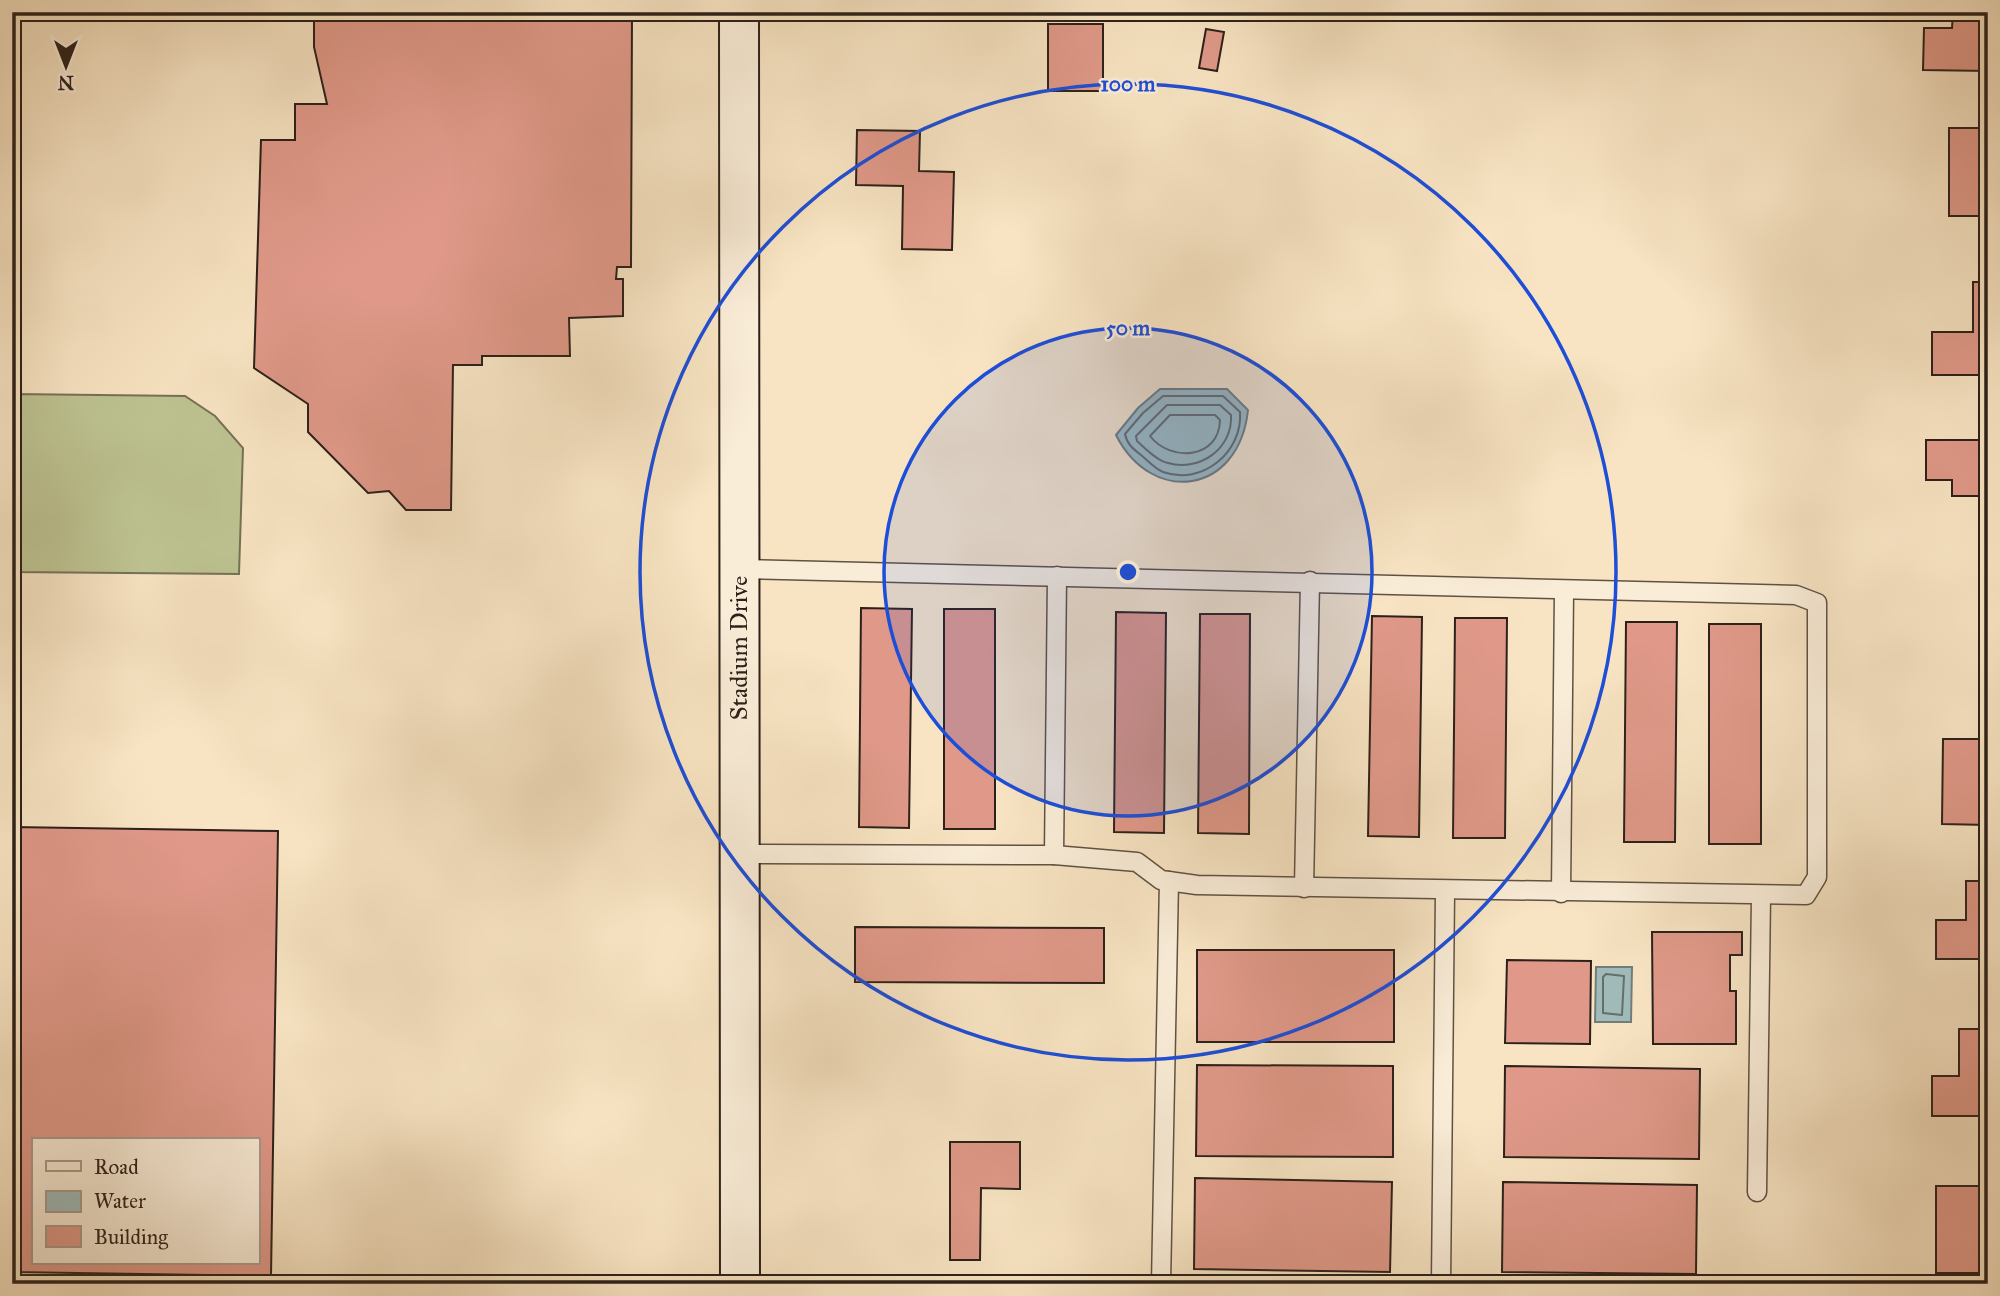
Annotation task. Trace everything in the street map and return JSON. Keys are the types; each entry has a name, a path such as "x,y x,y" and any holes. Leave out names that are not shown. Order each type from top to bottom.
{"street":[{"name":"Stadium Drive","path":"739,12 740,1284"}],"lane":[{"path":"739,569 1796,595 1817,603 1817,877 1807,895 1761,896 1197,886 1161,880 1137,862 1054,855 739,853"},
{"path":"1054,855 1057,576"},
{"path":"1304,888 1310,581"},
{"path":"1561,892 1564,591"},
{"path":"1161,1284 1169,881"},
{"path":"1441,1284 1445,891"},
{"path":"1757,1192 1761,896"}],"green space":[{"path":"12,394 185,396 215,416 243,448 239,574 12,572"}],"water":[{"path":"1160,389 1227,389 1248,410 1241,438 1229,460 1212,474 1192,481 1171,481 1151,473 1132,458 1116,435 1138,408"},
{"path":"1596,967 1632,967 1631,1022 1595,1022"}],"building":[{"path":"314,12 632,12 631,267 617,267 616,279 623,279 623,316 569,318 570,356 482,356 482,365 453,365 451,510 406,510 389,491 368,493 308,432 308,404 254,368 261,140 295,140 295,104 327,104 314,47"},
{"path":"1953,12 1988,12 1988,71 1923,70 1924,28 1952,28"},
{"path":"12,14 20,15 17,64 12,64"},
{"path":"1048,24 1103,24 1103,91 1048,91"},
{"path":"1206,29 1224,32 1217,71 1199,68"},
{"path":"1949,128 1988,128 1988,216 1949,216"},
{"path":"857,130 920,131 919,171 954,172 952,250 902,249 903,186 856,185"},
{"path":"1973,282 1988,282 1988,375 1932,375 1932,332 1973,332"},
{"path":"1981,426 1988,426 1988,507 1980,507 1980,496 1952,496 1952,480 1926,480 1926,440 1980,440"},
{"path":"861,608 912,609 909,828 859,827"},
{"path":"944,609 995,609 995,829 944,829"},
{"path":"1116,612 1166,613 1164,833 1114,832"},
{"path":"1200,614 1250,614 1249,834 1198,833"},
{"path":"1372,616 1422,617 1419,837 1368,836"},
{"path":"1455,618 1507,618 1505,838 1453,838"},
{"path":"1626,622 1677,622 1675,842 1624,842"},
{"path":"1709,624 1761,624 1761,844 1709,844"},
{"path":"1943,739 1988,739 1988,825 1942,824"},
{"path":"12,827 278,831 271,1276 12,1272"},
{"path":"1966,881 1988,881 1988,959 1936,959 1936,920 1966,920"},
{"path":"855,927 1104,928 1104,983 855,982"},
{"path":"1652,932 1742,932 1742,955 1730,955 1730,991 1736,991 1736,1044 1653,1044"},
{"path":"1197,950 1394,950 1394,1042 1197,1042"},
{"path":"1507,960 1591,961 1590,1044 1505,1043"},
{"path":"1959,1029 1988,1029 1988,1116 1932,1116 1932,1076 1959,1076"},
{"path":"1197,1065 1393,1066 1393,1157 1196,1156"},
{"path":"1505,1066 1700,1069 1699,1159 1504,1157"},
{"path":"950,1142 1020,1142 1020,1189 981,1188 980,1260 950,1260"},
{"path":"1195,1178 1392,1182 1390,1272 1194,1269"},
{"path":"1503,1182 1697,1185 1696,1274 1502,1272"},
{"path":"1936,1186 1988,1186 1988,1273 1936,1273"}]}
